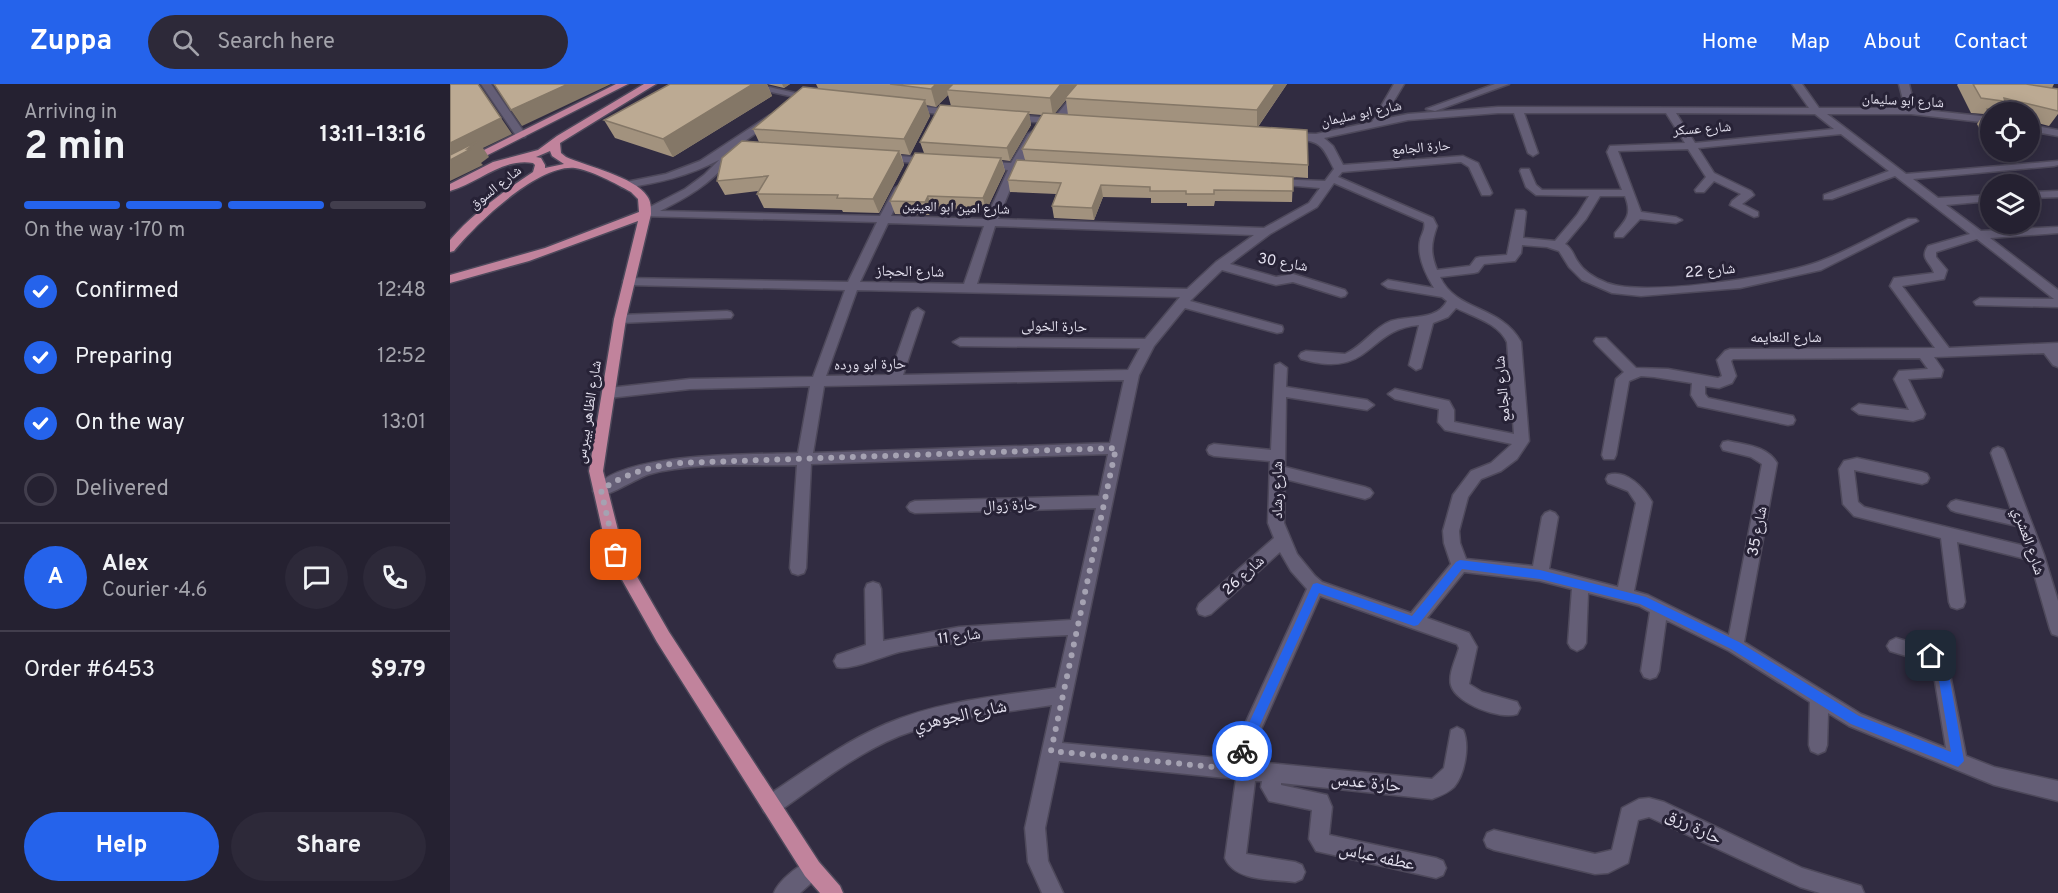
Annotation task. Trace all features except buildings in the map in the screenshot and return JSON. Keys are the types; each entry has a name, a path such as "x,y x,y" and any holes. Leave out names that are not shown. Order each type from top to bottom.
{"main road":[{"path":"450,171 623,84"},
{"path":"450,188 496,164 542,152 651,84"},
{"path":"450,279 496,269 565,246 645,214 645,204 640,195 625,185 573,165 556,154 555,143"},
{"name":"شارع السوق","path":"450,248 461,234 496,202 538,173 540,165 537,160 520,158"},
{"path":"538,173 573,165"},
{"name":"شارع الظاهر بيبرس","path":"645,214 620,319 596,471 616,555 663,637 812,869 833,893"}],"street":[{"path":"486,84 521,135"},
{"path":"740,84 820,99"},
{"path":"1057,121 1087,84"},
{"path":"1375,125 1399,84"},
{"path":"1408,117 1504,84"},
{"path":"1797,84 1816,110 2058,296"},
{"path":"1904,84 1911,111"},
{"path":"788,104 812,88"},
{"path":"937,116 954,98"},
{"path":"892,106 937,116 962,114"},
{"path":"1518,110 1533,153"},
{"name":"شارع ابو سليمان","path":"1280,135 1316,137 1408,117 1518,110 1911,111 1980,119"},
{"path":"645,214 682,195 704,180 778,111"},
{"path":"1670,112 1712,177 1747,193 1748,195 1736,204 1754,214"},
{"path":"996,117 1068,122"},
{"path":"969,289 989,223 1014,166 1041,120"},
{"path":"2040,130 2058,133"},
{"name":"شارع عسكر","path":"1637,215 1611,152 1614,148 1692,146 1843,131"},
{"path":"1053,893 1038,862 1035,828 1132,375 1149,344 1186,298 1220,265 1266,232 1313,205 1334,177 1328,146 1316,137"},
{"path":"625,185 655,181 684,173 738,149"},
{"path":"868,157 912,165 947,162"},
{"name":"حارة الجامع","path":"1334,177 1463,159 1474,165 1486,193"},
{"path":"1828,197 1899,174 2054,163"},
{"path":"969,164 1049,168"},
{"path":"798,568 804,458 818,382 852,286 912,165"},
{"path":"1525,171 1532,187 1540,193 1629,193"},
{"path":"1259,181 1334,177 1429,220 1431,226 1426,237 1426,255 1432,274 1448,297 1446,313 1427,320 1410,320 1394,325 1347,358 1332,360 1306,356"},
{"path":"1700,190 1712,177"},
{"path":"1516,241 1557,246 1582,217 1596,193"},
{"path":"2040,195 2058,194"},
{"path":"1935,202 1980,199"},
{"path":"1432,274 1474,269 1480,261 1511,258 1515,253 1520,212"},
{"name":"شارع امين ابو العينين","path":"645,214 884,219 1266,232"},
{"path":"1619,235 1637,215 1676,220"},
{"name":"شارع 22","path":"1557,246 1568,251 1572,263 1594,282 1625,292 1641,292 1740,284 1817,267 1912,221"},
{"path":"1945,352 1896,283 1901,279 1940,276 1941,270 1930,258 1930,252 1978,235 2058,230"},
{"name":"شارع 30","path":"1220,265 1276,281 1293,278 1341,293"},
{"name":"شارع الحجاز","path":"629,281 969,289 1186,298 1277,329"},
{"path":"1388,284 1448,297"},
{"name":"شارع الجامع","path":"1448,297 1465,309 1498,322 1512,334 1522,441 1512,455 1504,461 1476,475 1461,495 1451,531 1452,543 1460,565"},
{"path":"1980,302 2058,303"},
{"path":"895,380 918,312"},
{"path":"620,319 727,315"},
{"path":"1416,365 1427,320"},
{"path":"1601,341 1631,371 1623,379 1610,455"},
{"name":"حارة الخولى","path":"960,342 1149,344"},
{"path":"2053,348 2058,362"},
{"name":"شارع النعايمه","path":"1631,371 1719,382 1727,380 1729,373 1724,360 1730,354 1924,353 2053,348"},
{"path":"1859,409 1909,416 1918,414 1901,379 1904,374 1936,374 1936,370 1924,353"},
{"name":"شارع رشاد","path":"1280,368 1276,523 1281,542 1306,579 1317,587 1463,638 1468,647 1460,681 1462,689 1468,695 1511,708"},
{"name":"حارة ابو ورده","path":"609,393 690,384 1132,375"},
{"path":"1699,380 1698,397 1703,402 1788,420"},
{"path":"1280,391 1367,405"},
{"path":"1395,394 1444,405 1447,410 1445,422 1450,426 1522,441"},
{"name":"شارع 35","path":"1728,446 1758,453 1766,457 1770,463 1735,646"},
{"path":"601,490 618,479 658,465 1116,448"},
{"path":"1214,450 1277,464 1365,493"},
{"name":"شارع العشري","path":"1998,453 2036,555 2057,622"},
{"path":"1922,478 1857,464 1850,465 1846,469 1851,504 1856,510 2036,555"},
{"path":"1613,479 1633,487 1644,502 1625,595"},
{"name":"حارة زوال","path":"915,507 1105,502"},
{"path":"1956,506 2023,520"},
{"path":"1540,574 1550,517"},
{"path":"1948,534 1957,602"},
{"name":"شارع 26","path":"1205,609 1281,542"},
{"path":"1414,621 1460,565 1540,574 1625,595 1642,600 1735,646 1855,720 1994,776 2057,794"},
{"path":"1577,643 1580,583"},
{"path":"1295,872 1243,865 1235,858 1240,769 1317,587"},
{"path":"873,589 875,649"},
{"path":"1650,670 1659,609"},
{"name":"شارع 11","path":"843,661 875,649 955,636 1078,627"},
{"path":"1896,646 1927,654 1941,665 1958,761"},
{"name":"شارع الجوهري","path":"771,805 850,752 893,730 943,714 1063,695"},
{"path":"1818,745 1820,699"},
{"name":"حارة عدس","path":"1051,751 1432,789 1441,787 1452,774 1457,736"},
{"name":"عطفه عباس","path":"1273,773 1271,787 1276,794 1320,802 1322,807 1319,839 1323,844 1436,868"},
{"name":"حارة رزق","path":"1494,840 1595,864 1605,864 1614,862 1621,856 1629,815 1641,807 1657,808 1800,877 1854,893"},
{"path":"784,893 812,869"}],"way so far":[{"path":"616,555 601,490 618,479 658,465 1116,448 1051,751 1234,769 1242,751"}],"route":[{"path":"1242,751 1317,587 1414,621 1460,565 1540,574 1642,600 1735,646 1855,720 1958,761 1943,669 1939,662 1931,656"}]}
